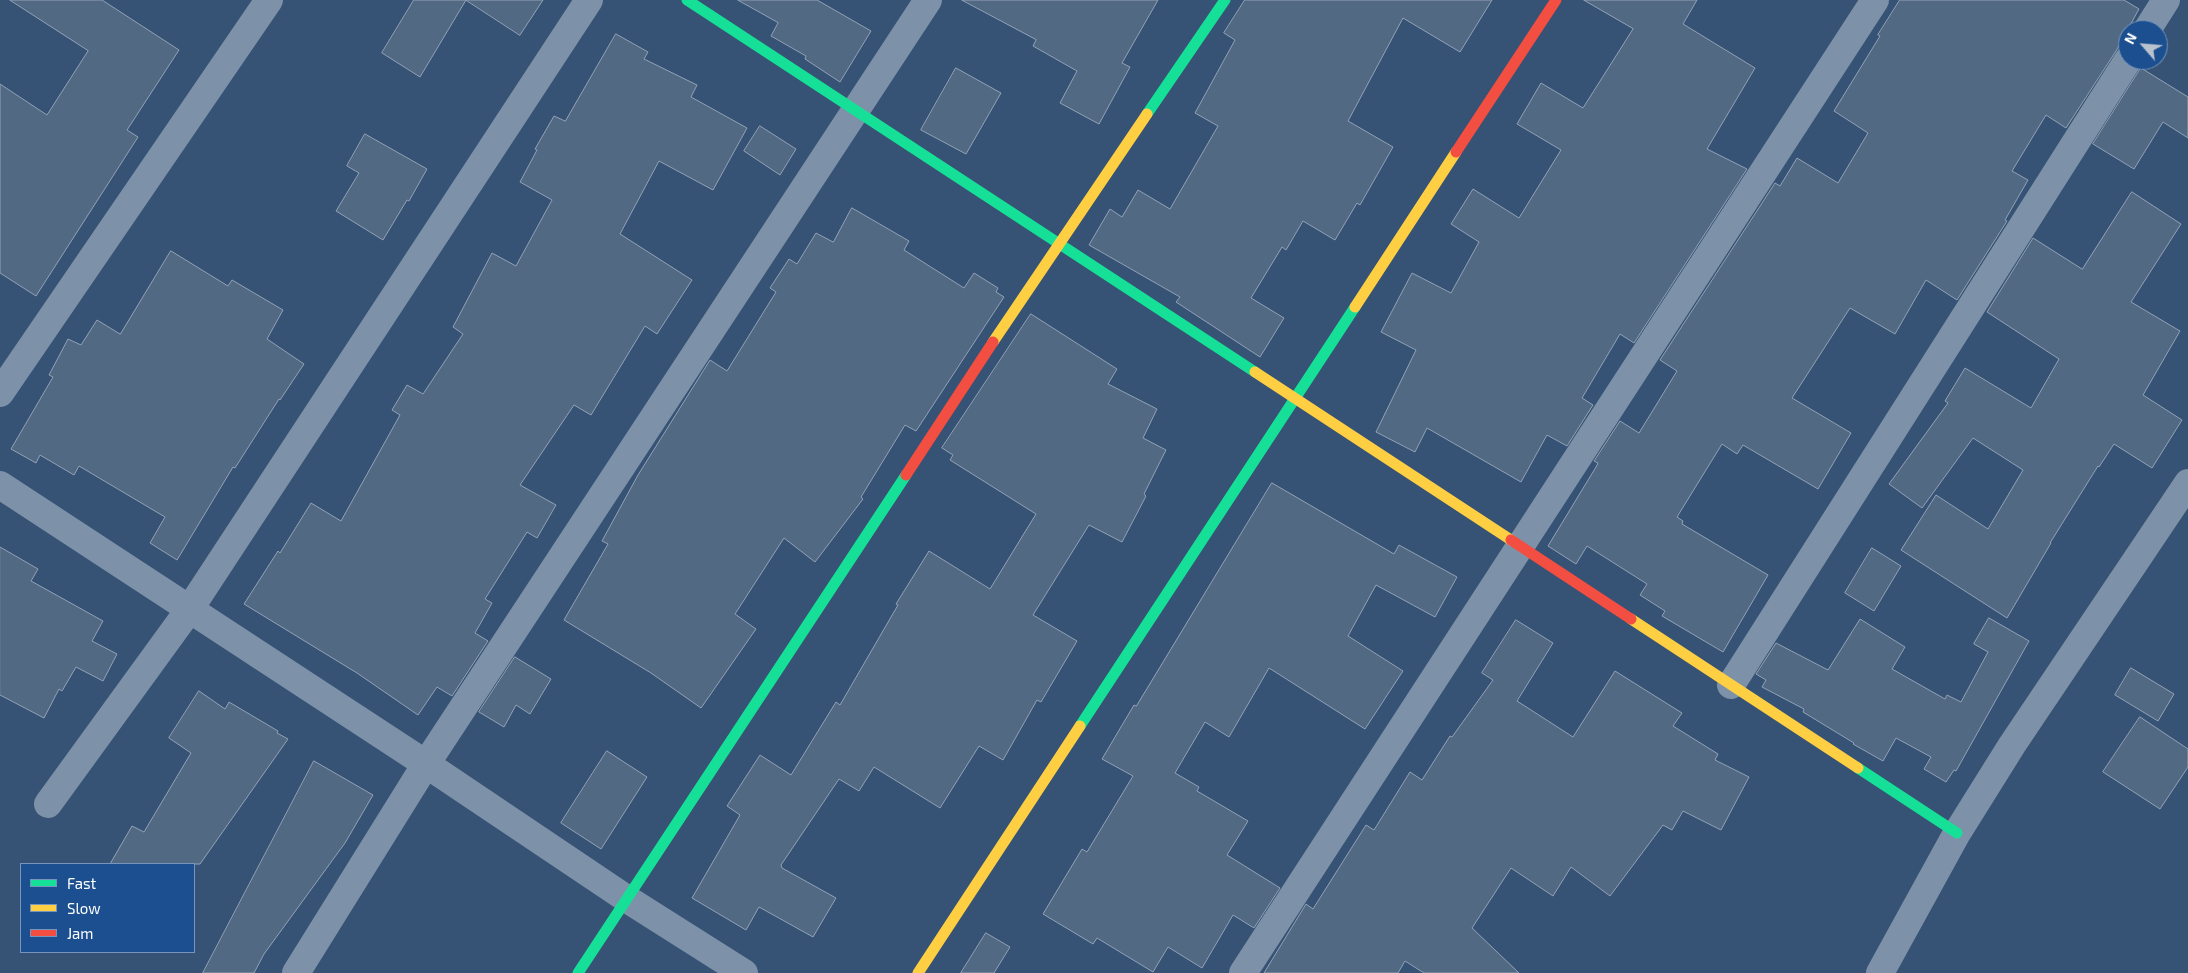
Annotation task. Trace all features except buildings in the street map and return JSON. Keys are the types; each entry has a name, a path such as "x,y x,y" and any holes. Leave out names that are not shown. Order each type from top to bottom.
{"street":[{"path":"0,393 269,0"},
{"path":"48,804 189,610 589,0"},
{"path":"687,0 1957,833"},
{"path":"296,973 426,764 928,0"},
{"path":"578,973 1058,244 1225,0"},
{"path":"918,973 1556,0"},
{"path":"1243,973 1875,0"},
{"path":"2153,20 2166,0"},
{"path":"1731,685 2122,70"},
{"path":"1880,973 1957,833 2012,745 2188,482"},
{"path":"0,485 426,764 627,899 744,973"}],"traffic: fast":[{"path":"687,0 1255,372"},
{"path":"1147,114 1225,0"},
{"path":"1080,726 1355,307"},
{"path":"578,973 906,475"},
{"path":"1858,768 1957,833"}],"traffic: slow":[{"path":"993,342 1147,114"},
{"path":"1355,307 1456,152"},
{"path":"1255,372 1511,540"},
{"path":"1631,619 1858,768"},
{"path":"918,973 1080,726"}],"traffic: jam":[{"path":"1456,152 1556,0"},
{"path":"906,475 993,342"},
{"path":"1511,540 1631,619"}]}
